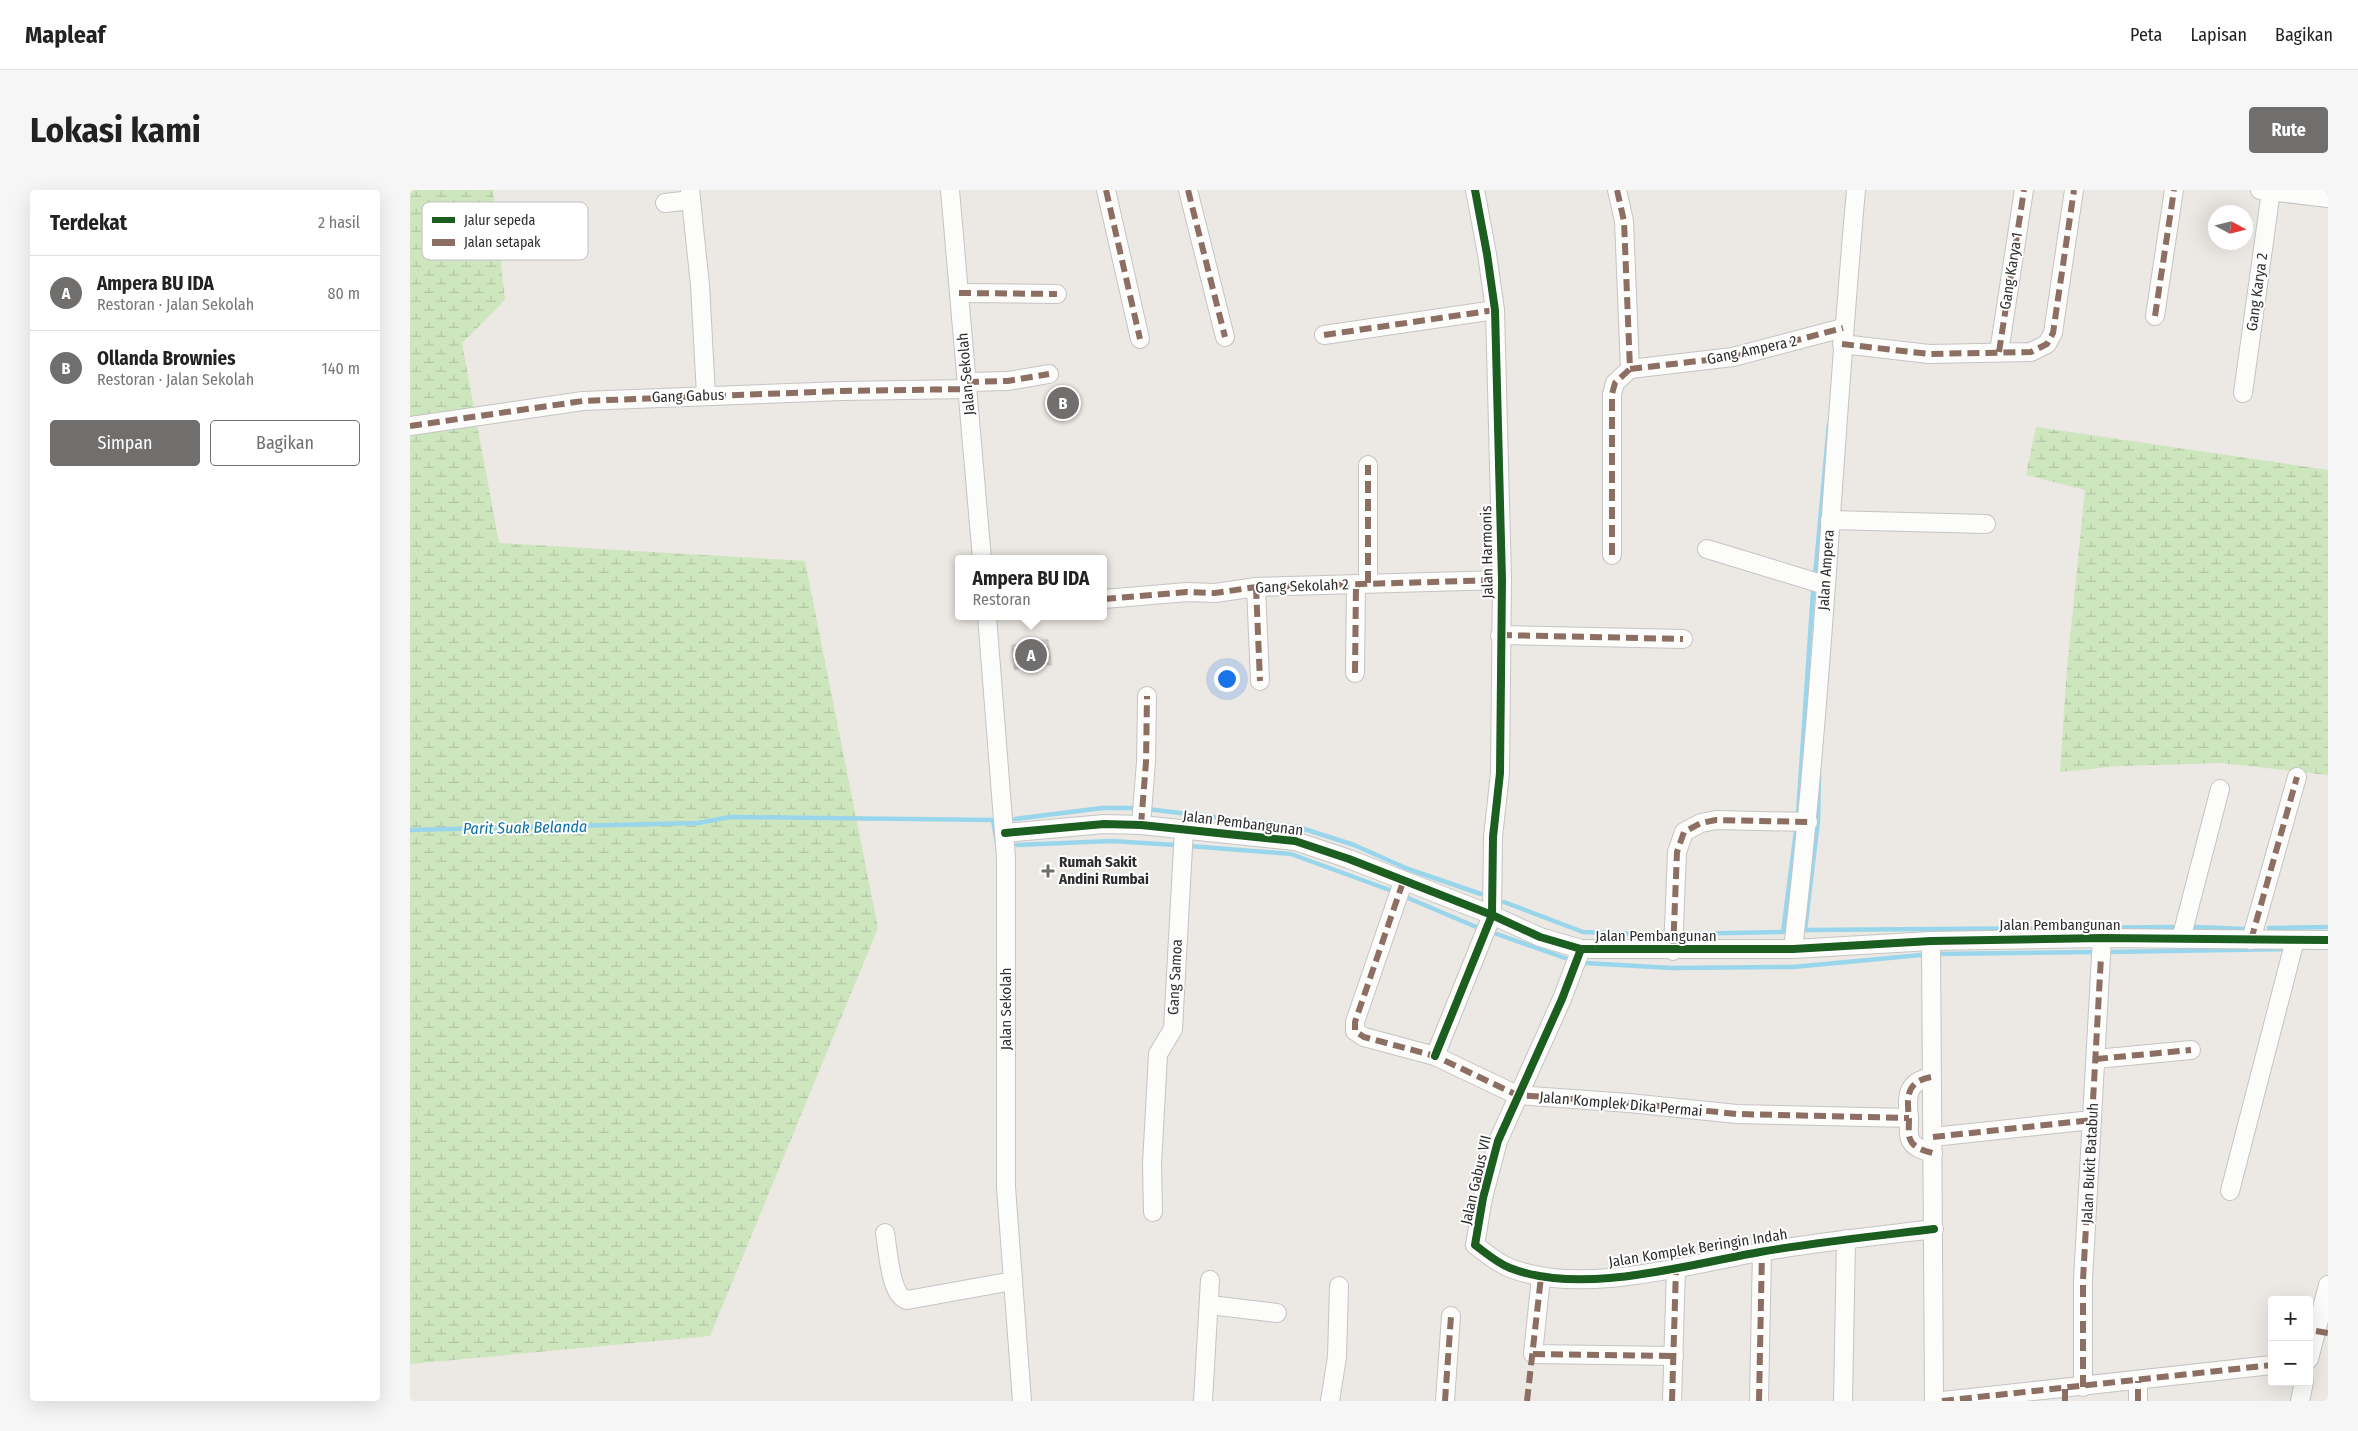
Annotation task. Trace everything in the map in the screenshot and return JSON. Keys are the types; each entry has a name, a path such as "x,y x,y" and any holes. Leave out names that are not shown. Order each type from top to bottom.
{"street":[{"name":"Jalan Sekolah","path":"950,190 982,555"},
{"path":"1106,190 1140,339"},
{"path":"1188,190 1225,337"},
{"name":"Jalan Harmonis","path":"1475,190 1494,310 1502,580 1500,773 1494,837 1492,915"},
{"path":"1612,555 1612,394 1615,383 1630,369 1624,221 1617,190"},
{"name":"Jalan Ampera","path":"1793,949 1808,822 1843,336 1856,190"},
{"name":"Gang Karya 1","path":"1999,352 2024,190"},
{"path":"1843,336 1929,354 2031,352 2047,344 2053,333 2074,190"},
{"path":"2155,316 2174,190"},
{"path":"2265,191 2328,198"},
{"name":"Gang Karya 2","path":"2243,393 2265,191"},
{"path":"665,203 691,195 700,285 706,395"},
{"path":"959,293 1057,294"},
{"path":"1324,335 1494,310"},
{"name":"Gang Ampera 2","path":"1630,369 1733,357 1843,336"},
{"name":"Gang Gabus","path":"410,426 583,401 967,385 1049,374"},
{"path":"1355,672 1368,465"},
{"path":"1830,520 1986,524"},
{"path":"1707,549 1825,585"},
{"name":"Gang Sekolah 2","path":"1107,600 1188,592 1215,593 1256,587 1502,580"},
{"path":"1256,587 1260,680"},
{"name":"Jalan Sekolah","path":"987,620 1005,833 1006,1187 1022,1401"},
{"path":"1500,635 1683,639"},
{"path":"1141,825 1146,762 1147,696"},
{"path":"2251,940 2298,777"},
{"path":"2181,939 2220,789"},
{"path":"1673,951 1677,852 1684,832 1701,823 1716,820 1808,822"},
{"name":"Jalan Pembangunan","path":"1005,833 1104,824 1141,825 1295,841 1349,859 1403,882 1492,915 1540,937 1581,949 1673,951 1793,949 1931,940 2102,938 2251,940 2294,946 2328,940"},
{"name":"Gang Samoa","path":"1153,1212 1152,1164 1158,1054 1173,1029 1184,829"},
{"name":"Jalan Komplek Dika Permai","path":"1403,882 1354,1022 1355,1031 1364,1037 1435,1056 1517,1095 1629,1102 1738,1114 1909,1118"},
{"path":"1435,1056 1492,915"},
{"name":"Jalan Bukit Batabuh","path":"2083,1387 2083,1280 2102,938"},
{"path":"1931,940 1934,1401"},
{"path":"2230,1191 2294,946"},
{"name":"Jalan Gabus VII","path":"1475,1245 1483,1198 1498,1141 1517,1095 1562,999 1581,949"},
{"path":"2096,1059 2191,1050"},
{"path":"1931,1077 1921,1079 1913,1084 1908,1096 1910,1139 1915,1146 1933,1145 2092,1120"},
{"name":"Jalan Komplek Beringin Indah","path":"1475,1245 1509,1268 1541,1276 1584,1280 1676,1268 1762,1251 1934,1229"},
{"path":"885,1233 895,1290 903,1299 907,1300 1013,1281"},
{"path":"1842,1401 1846,1239"},
{"name":"Jalan Komplek Beringin Indah","path":"1759,1401 1762,1251"},
{"name":"Jalan Komplek Beringin Indah","path":"1672,1401 1676,1268"},
{"path":"1541,1276 1533,1354 1674,1356"},
{"path":"1203,1401 1210,1280"},
{"path":"2313,1351 2322,1332 2328,1285"},
{"path":"1330,1401 1337,1357 1339,1286"},
{"path":"1210,1305 1277,1313"},
{"path":"1445,1401 1451,1316"},
{"path":"1942,1401 2065,1395 2083,1387 2268,1366"},
{"path":"2138,1381 2138,1401"},
{"path":"2300,1401 2303,1386"}],"green space":[{"path":"410,190 493,190 494,202 422,202 422,260 501,260 505,300 462,343 499,543 805,561 878,928 710,1336 410,1364"},
{"path":"2036,427 2328,470 2328,775 2222,763 2120,766 2060,772 2067,668 2085,490 2026,475"}],"building":[{"path":"1048,639 1052,665 1014,670 1011,645"}],"waterway":[{"path":"1815,576 1829,424"},
{"path":"1798,814 1813,592"},
{"path":"1819,775 1818,821 1805,930 2177,927"},
{"path":"1015,819 1102,808 1137,808"},
{"path":"1147,809 1298,827 1354,845 1408,869 1481,894"},
{"name":"Parit Suak Belanda","path":"410,830 698,823 730,817 993,820 997,844"},
{"path":"1680,934 1783,932 1796,831"},
{"path":"1017,845 1111,841 1175,845"},
{"path":"1189,846 1291,854 1395,892"},
{"path":"1401,895 1481,929"},
{"path":"1504,902 1583,932 1664,935"},
{"path":"2194,927 2245,929"},
{"path":"2269,928 2328,927"},
{"path":"1494,933 1565,958"},
{"path":"2110,952 2289,949"},
{"path":"1935,954 2096,952"},
{"path":"1585,963 1672,968 1793,967 1921,955"}],"marked path":[{"path":"1106,190 1140,339"},
{"path":"1188,190 1225,337"},
{"path":"1617,190 1624,221 1630,369 1733,357 1843,328"},
{"path":"1999,352 2024,190"},
{"path":"1842,344 1929,354 2031,352 2047,344 2053,333 2074,190"},
{"path":"2155,316 2174,190"},
{"path":"959,293 1057,294"},
{"path":"1324,335 1495,310"},
{"path":"1612,555 1612,394 1615,383 1630,369"},
{"path":"967,382 1008,381 1049,374"},
{"path":"410,426 583,401 842,391 968,389"},
{"path":"1368,465 1368,583"},
{"path":"1107,599 1187,592 1215,593 1256,587 1502,580"},
{"path":"1355,673 1356,584"},
{"path":"1256,587 1260,681"},
{"path":"1500,635 1683,639"},
{"path":"1141,825 1146,762 1147,696"},
{"path":"2251,940 2297,777"},
{"path":"1673,951 1677,852 1684,832 1701,823 1716,820 1808,822"},
{"path":"1403,882 1355,1022 1355,1031 1364,1037 1435,1056 1517,1095 1629,1103 1737,1114 1909,1118"},
{"path":"2083,1387 2083,1280 2101,957"},
{"path":"2096,1059 2191,1050"},
{"path":"1931,1077 1923,1079 1912,1087 1908,1104 1910,1139 1920,1149 1933,1153"},
{"path":"1933,1137 2092,1120"},
{"path":"1759,1401 1762,1251"},
{"path":"1672,1401 1676,1268"},
{"path":"1527,1401 1541,1277"},
{"path":"1445,1401 1451,1316"},
{"path":"2316,1331 2328,1333"},
{"path":"1533,1354 1674,1356"},
{"path":"1942,1401 2268,1365"},
{"path":"2138,1381 2138,1401"},
{"path":"2065,1388 2065,1401"}],"cycle path":[{"path":"1435,1056 1492,915 1493,837 1500,773 1502,580 1495,310 1475,190"},
{"path":"1005,833 1104,824 1141,825 1295,841 1349,859 1492,915 1540,937 1581,949 1793,949 1931,941 2102,938 2328,940"},
{"path":"1581,949 1562,999 1498,1141 1483,1198 1475,1245 1505,1266 1538,1276 1569,1279 1601,1279 1667,1270 1804,1245 1934,1229"}],"place":[{"name":"Ollanda Brownies","path":"1063,403"},
{"name":"Ampera BU IDA","path":"1031,655"},
{"name":"Rumah Sakit Andini Rumbai","path":"1048,871"}]}
